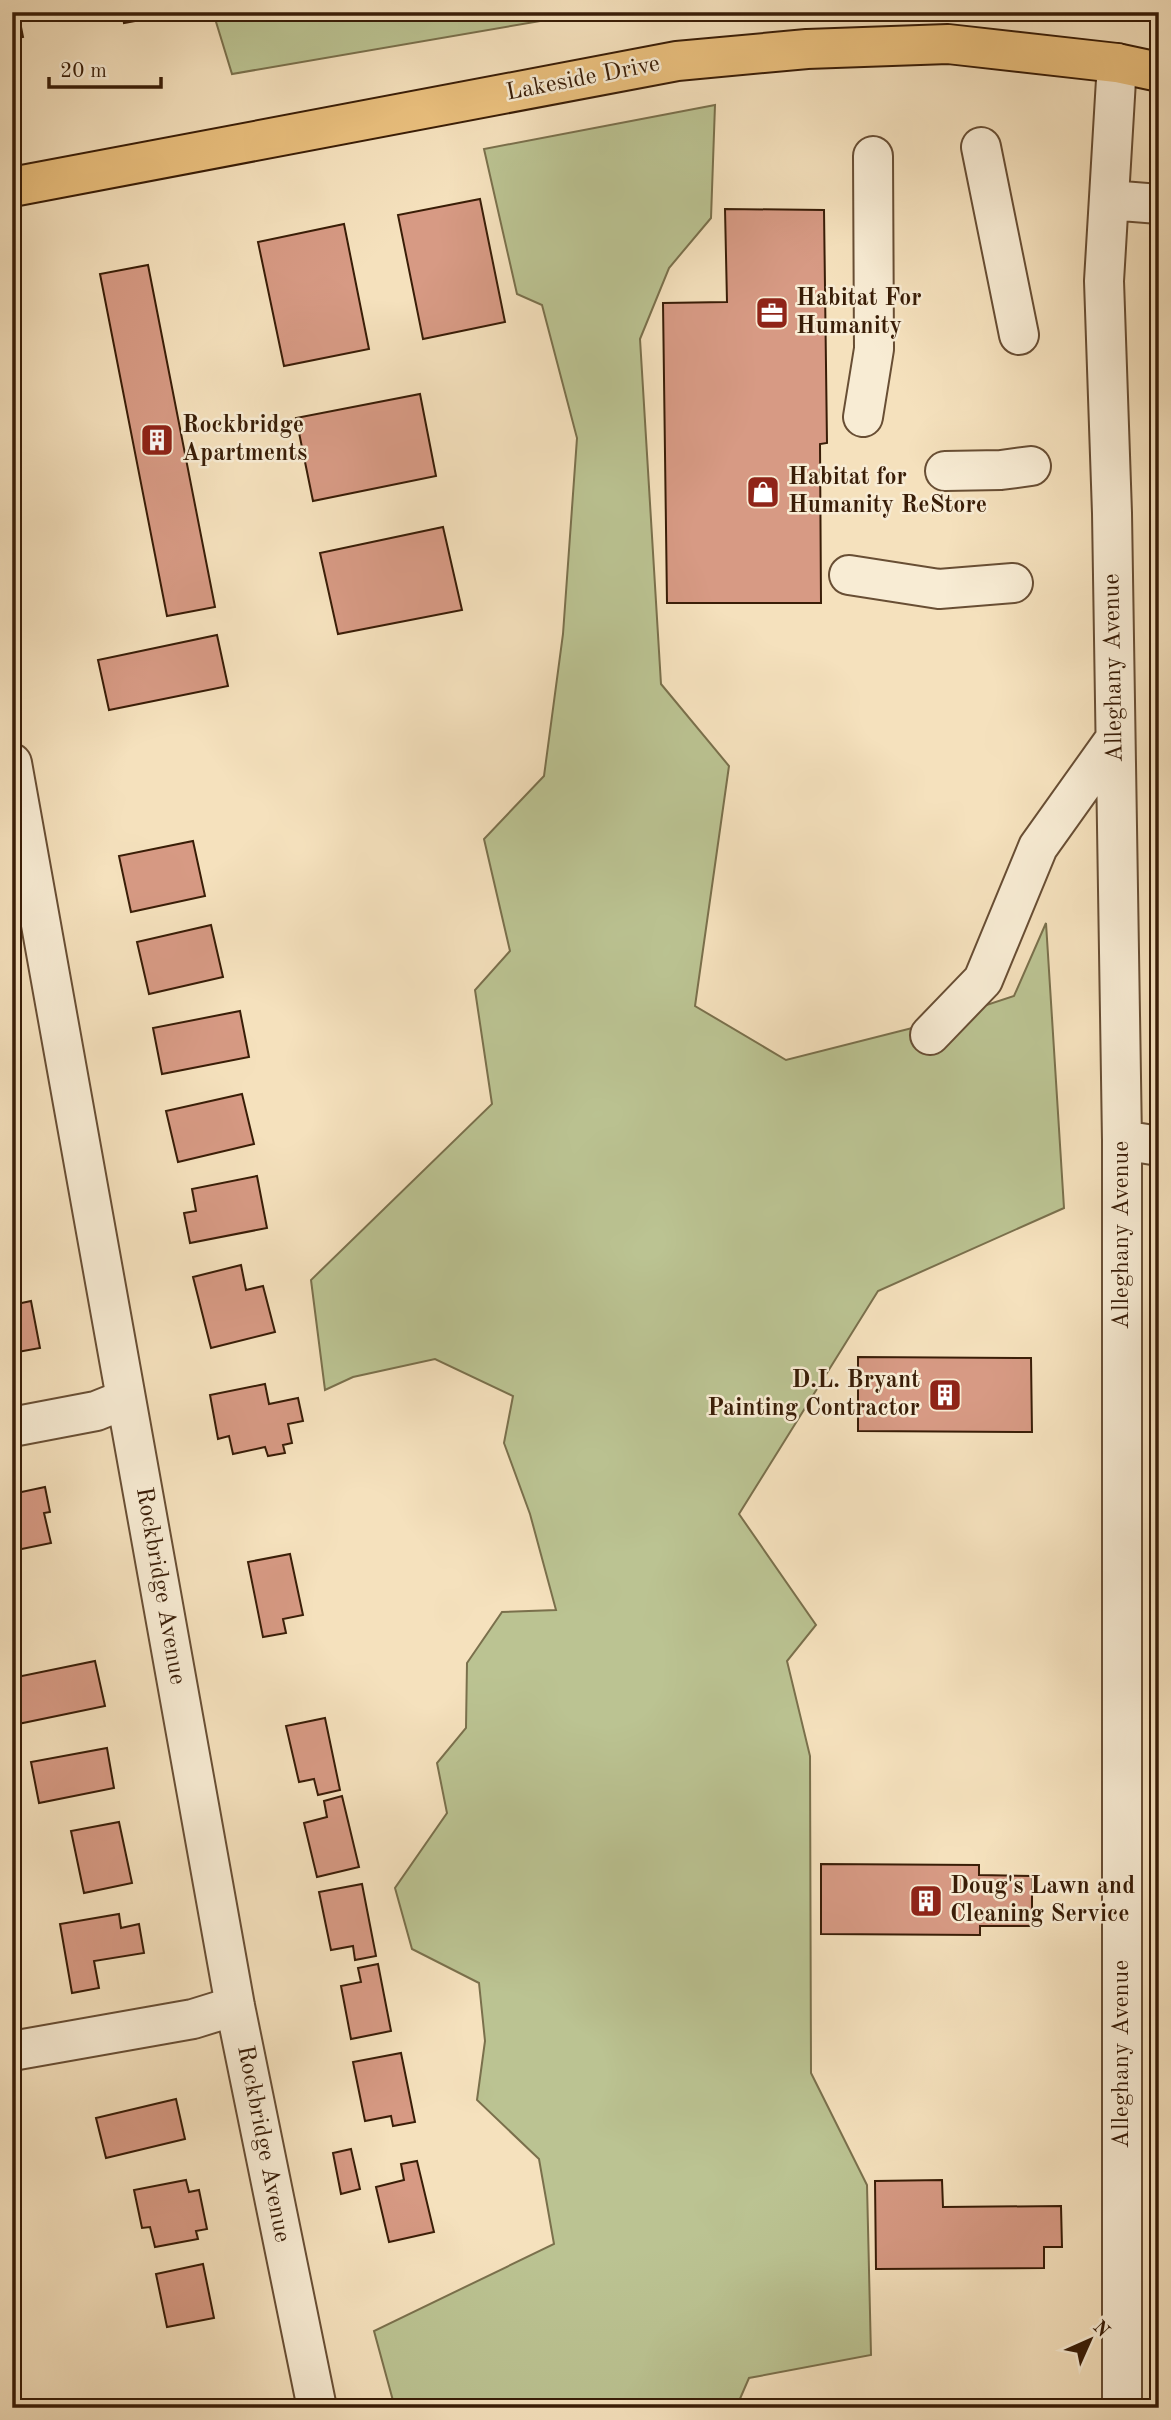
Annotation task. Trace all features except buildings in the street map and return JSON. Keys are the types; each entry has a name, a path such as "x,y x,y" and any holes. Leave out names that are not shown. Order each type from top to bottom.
{"main road":[{"name":"Lakeside Drive","path":"12,187 677,61 807,49 948,44 1117,63 1159,72"}],"street":[{"name":"Alleghany Avenue","path":"1117,63 1104,281 1112,513 1115,739 1140,1143 1122,2408"},
{"path":"981,147 1020,335"},
{"path":"863,417 874,349 873,156"},
{"path":"1109,200 1159,204"},
{"path":"945,471 1001,470 1031,466"},
{"path":"849,575 939,589 1013,583"},
{"path":"930,1035 983,980 1038,847 1115,739"},
{"name":"Rockbridge Avenue","path":"12,763 16,805 236,2006 317,2408"},
{"path":"12,1427 96,1411 126,1399"},
{"path":"12,2051 193,2019 236,2006"}],"green space":[{"path":"213,12 593,12 232,74"},
{"path":"715,105 711,218 669,268 640,339 661,684 729,766 695,1006 786,1060 932,1023 1014,996 1046,923 1064,1208 878,1291 739,1514 816,1625 787,1661 810,1756 811,2073 867,2185 871,2355 749,2378 736,2408 395,2408 374,2331 554,2244 539,2159 477,2100 485,2041 479,1983 412,1949 395,1888 447,1813 437,1763 466,1728 467,1663 502,1612 556,1610 530,1514 504,1443 513,1396 435,1359 353,1377 325,1390 311,1280 492,1104 475,990 510,951 484,839 544,776 563,634 577,438 542,305 517,294 484,149"}],"place":[{"name":"Habitat For Humanity","path":"772,313"},
{"name":"Rockbridge Apartments","path":"157,440"},
{"name":"Habitat for Humanity ReStore","path":"763,492"},
{"name":"D.L. Bryant Painting Contractor","path":"945,1395"},
{"name":"Doug's Lawn and Cleaning Service","path":"926,1901"}]}
